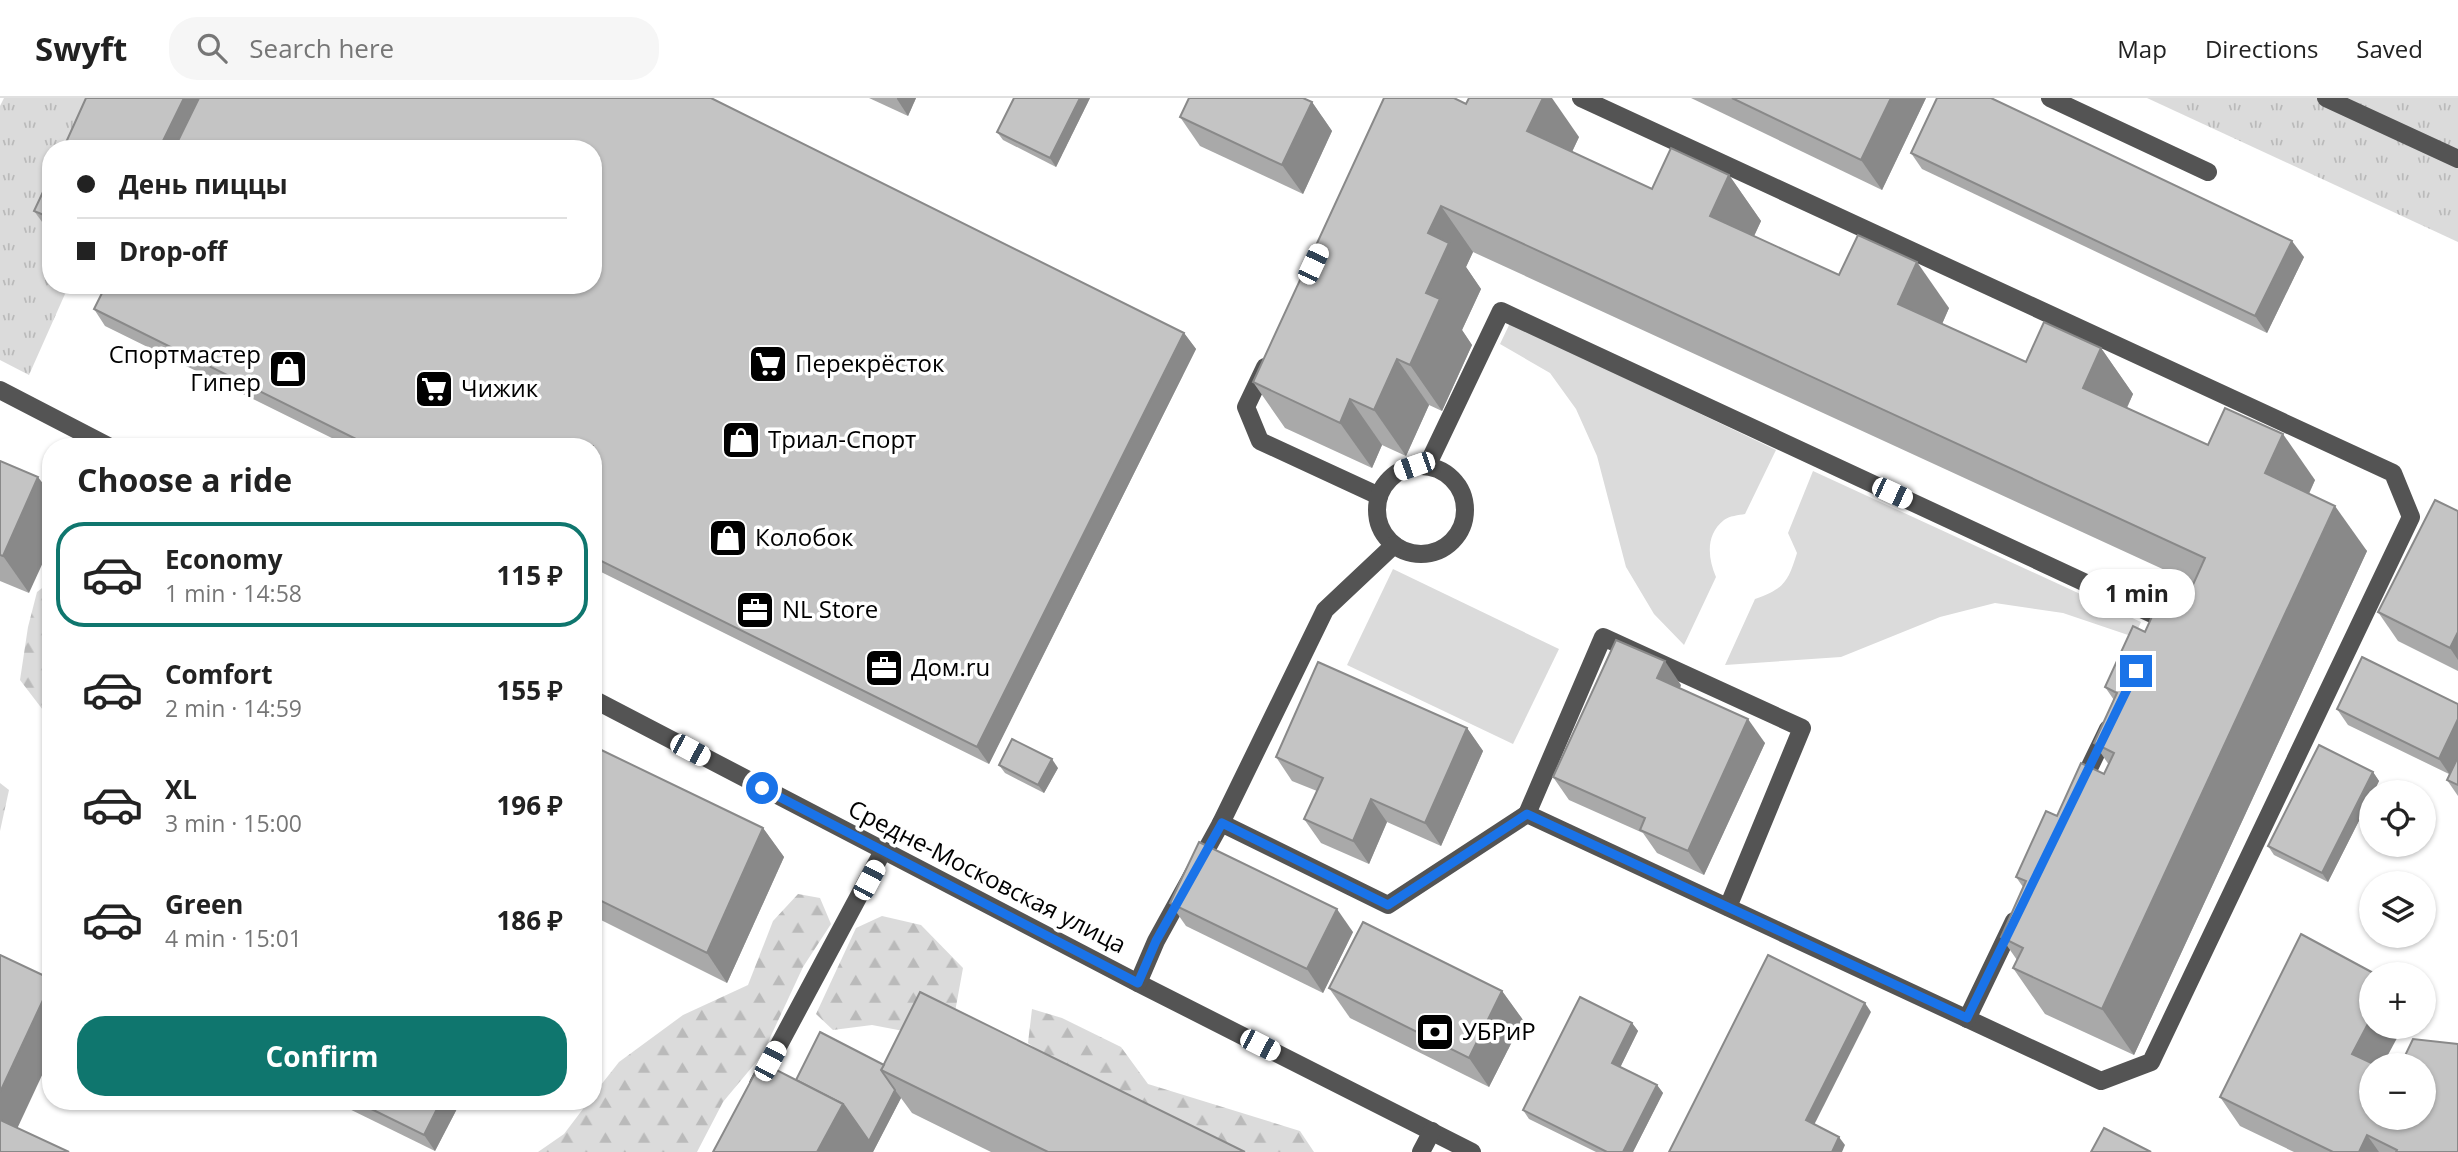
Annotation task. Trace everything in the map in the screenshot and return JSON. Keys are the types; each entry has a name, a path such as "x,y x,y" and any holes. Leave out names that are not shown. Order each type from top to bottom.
{"street":[{"path":"1527,814 2101,1081 2151,1062 2411,517 2393,473 1581,98"},
{"path":"2050,98 2208,172"},
{"path":"2326,98 2458,159"},
{"path":"1427,466 1501,311 2161,618 2148,646"},
{"path":"1269,357 1246,407 1260,441 1380,496"},
{"path":"0,390 93,438"},
{"path":"1414,466 1427,466 1442,471 1460,489 1465,503 1464,519 1458,534 1447,545 1434,552 1419,554 1394,545 1382,530 1377,515 1380,496 1387,482 1399,471 1414,466"},
{"path":"1138,983 1156,941 1222,823 1325,610 1394,545"},
{"path":"1222,823 1388,905 1527,814 1603,637 1802,728 1728,907"},
{"name":"Средне-Московская улица","path":"602,704 1138,983 1472,1152"},
{"path":"2069,808 2118,708"},
{"path":"747,1105 883,851"},
{"path":"1967,1018 2021,907"},
{"path":"1421,1152 1432,1132"}],"green space":[{"path":"4,98 120,98 101,140 42,140 42,294 65,294 29,375 0,360 0,106"},
{"path":"2147,98 2458,98 2458,242"},
{"path":"1510,323 1776,450 1745,514 1726,519 1714,533 1710,555 1716,577 1684,645 1654,614 1626,567 1597,456 1576,409 1550,373 1500,344"},
{"path":"1813,471 2141,622 2134,637 2063,613 1995,603 1940,617 1841,657 1725,665 1755,599 1779,588 1791,571 1797,553 1788,533"},
{"path":"1393,569 1559,649 1513,744 1347,665"},
{"path":"42,588 42,709 20,680 28,627 37,592"},
{"path":"0,783 9,790 0,831"},
{"path":"798,894 820,898 831,924 803,967 762,1055 723,1102 697,1152 538,1152 564,1134 582,1110 602,1110 602,1084 619,1062 683,1015 748,985 773,921"},
{"path":"882,916 921,925 963,968 955,1012 914,1033 872,1025 833,1030 816,1014 856,928"},
{"path":"1032,1009 1062,1018 1121,1047 1148,1084 1300,1131 1314,1152 1247,1152 1179,1130 1091,1089 1028,1043"}],"building":[{"path":"86,98 184,98 163,140 67,140"},
{"path":"199,98 711,98 1184,333 977,747 602,561 602,438 354,438 94,309 102,294 602,294 602,140 178,140"},
{"path":"1014,98 1080,98 1050,158 997,132"},
{"path":"1189,98 1303,98 1312,102 1282,165 1180,117"},
{"path":"1384,98 1454,98 1466,104 1469,98 1543,98 1527,131 1652,189 1671,148 1729,175 1710,216 1839,275 1858,235 1917,262 1898,304 2026,362 2044,322 2101,348 2083,388 2208,445 2225,408 2283,434 2265,473 2335,506 2102,1009 2013,968 2023,948 2001,937 2026,881 2016,877 2046,811 2057,816 2081,763 2104,774 2114,753 2094,743 2117,693 2105,687 2133,626 2145,632 2170,577 2192,587 2205,558 1441,206 1428,233 1449,243 1426,293 1440,299 1410,365 1397,359 1374,410 1350,399 1340,423 1253,382"},
{"path":"1732,98 1891,98 1861,160"},
{"path":"1937,98 1991,98 2292,241 2255,316 1911,153"},
{"path":"42,194 42,214 34,211"},
{"path":"0,461 38,477 3,556 0,555"},
{"path":"2435,500 2458,511 2458,632 2450,648 2378,612"},
{"path":"1616,640 1665,661 1657,678 1748,719 1688,851 1640,830 1645,818 1553,777"},
{"path":"2362,657 2458,704 2458,719 2439,759 2337,709"},
{"path":"1318,662 1467,728 1425,823 1371,799 1353,841 1304,819 1323,778 1276,757"},
{"path":"1012,739 1052,759 1038,785 999,765"},
{"path":"2319,745 2373,772 2369,780 2359,780 2359,800 2322,873 2268,846"},
{"path":"602,750 763,828 707,953 602,901"},
{"path":"2458,757 2458,785 2447,780"},
{"path":"1199,842 1337,909 1307,969 1170,903"},
{"path":"1363,922 1502,991 1469,1058 1329,988"},
{"path":"2301,934 2359,965 2360,1039 2352,1054 2359,1057 2359,1130 2436,1130 2436,1053 2406,1053 2413,1039 2458,1044 2458,1152 2396,1152 2397,1150 2367,1135 2359,1152 2333,1152 2220,1097"},
{"path":"0,955 42,975 42,1002 0,1092"},
{"path":"1768,955 1865,1003 1806,1120 1839,1137 1832,1152 1669,1152"},
{"path":"920,992 1245,1152 1048,1152 881,1070"},
{"path":"1580,997 1632,1023 1612,1063 1657,1085 1623,1152 1607,1152 1523,1110"},
{"path":"820,1032 884,1065 881,1070 895,1090 869,1141 843,1104 796,1080"},
{"path":"761,1062 843,1104 817,1152 713,1152"},
{"path":"373,1110 436,1110 424,1135"},
{"path":"0,1120 69,1152 0,1152"},
{"path":"2104,1128 2151,1152 2091,1152"}],"place":[{"name":"Перекрёсток","path":"768,364"},
{"name":"Спортмастер Гипер","path":"288,369"},
{"name":"Чижик","path":"434,389"},
{"name":"Триал-Спорт","path":"741,440"},
{"name":"Колобок","path":"728,538"},
{"name":"NL Store","path":"755,610"},
{"name":"Дом.ru","path":"884,668"},
{"name":"УБРиР","path":"1435,1032"}],"route":[{"path":"762,788 1138,983 1156,941 1222,823 1388,905 1527,814 1967,1018 2136,671"}]}
